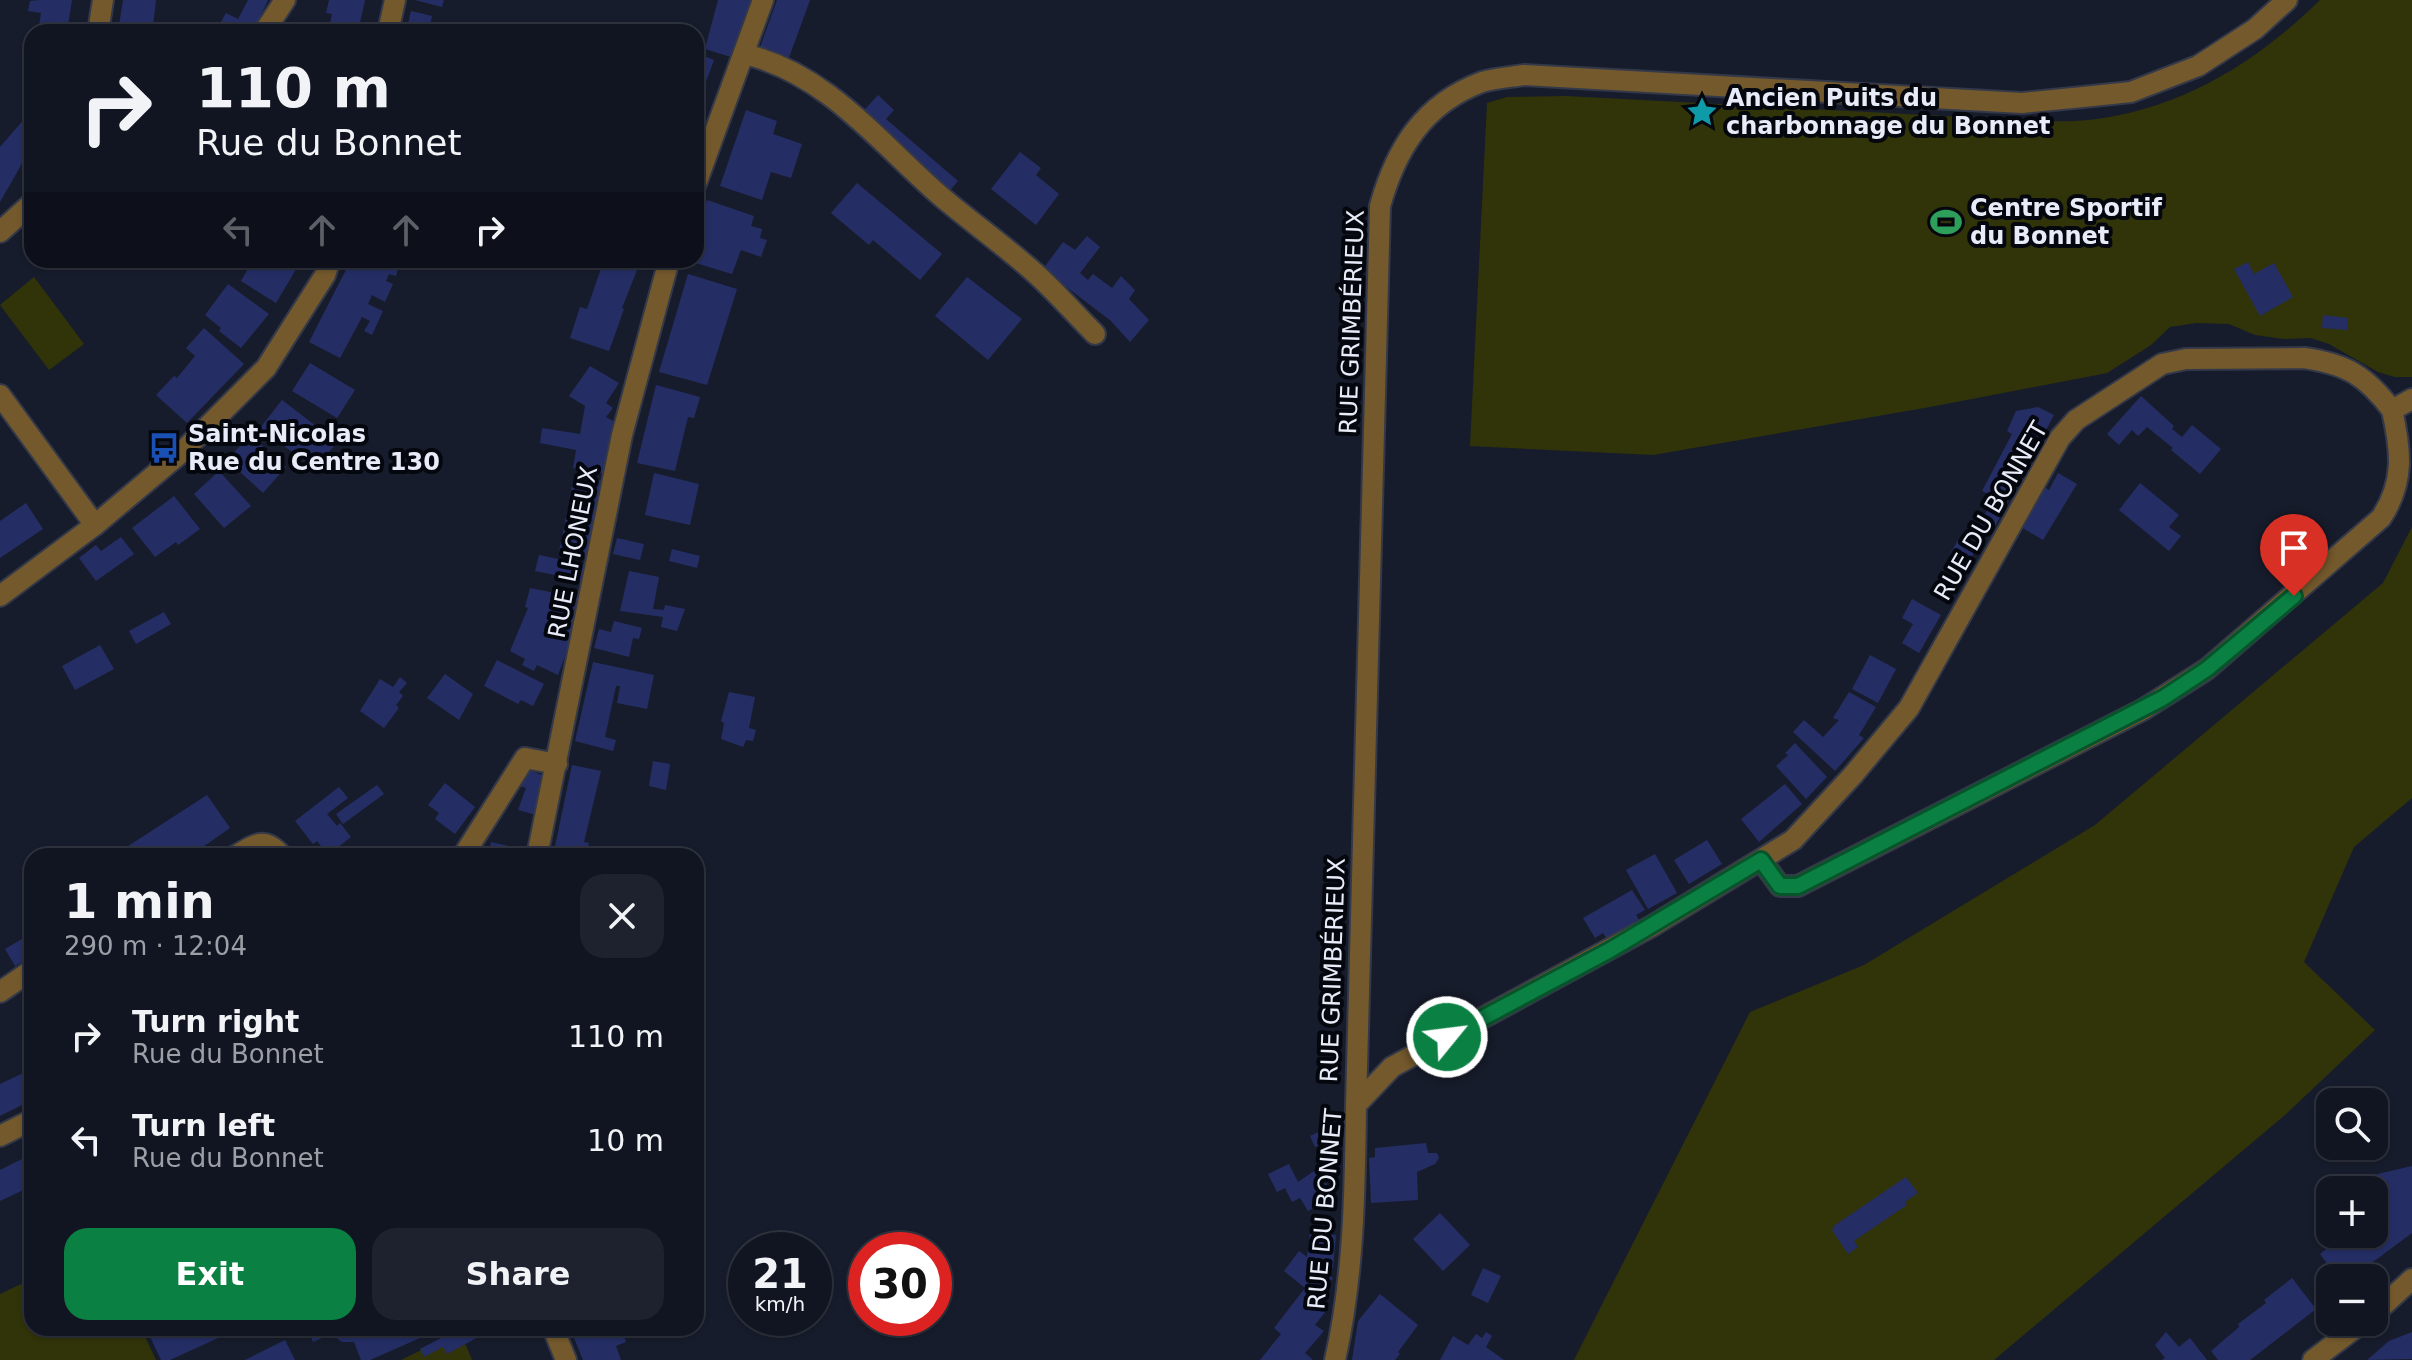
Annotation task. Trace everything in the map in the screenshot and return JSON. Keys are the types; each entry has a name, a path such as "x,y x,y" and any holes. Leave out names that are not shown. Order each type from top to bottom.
{"street":[{"path":"99,24 103,0"},
{"path":"269,24 285,0"},
{"path":"390,24 395,0"},
{"path":"704,162 763,0"},
{"name":"RUE GRIMBÉRIEUX","path":"1356,1105 1380,206 1390,172 1408,136 1443,103 1482,82 1524,75 2022,103 2131,92 2198,66 2255,29 2287,0"},
{"path":"744,54 765,58 856,115 942,197 1035,273 1095,334"},
{"path":"0,232 24,210"},
{"path":"0,596 95,525 183,451 266,368 327,268"},
{"name":"RUE LHONEUX","path":"539,848 622,435 667,268"},
{"name":"RUE DU BONNET","path":"1335,1360 1355,1216 1356,1105 1392,1067 1610,950 1793,840 1909,708 2060,438 2076,420 2162,364 2186,359 2323,360 2366,380 2392,410 2401,466 2393,497 2381,518 2272,615 2195,678 2144,709 1798,886 1780,886 1761,860"},
{"path":"0,395 95,525"},
{"path":"2392,410 2412,399"},
{"path":"468,848 525,758 557,764"},
{"path":"250,848 262,842 273,848"},
{"path":"0,992 24,976"},
{"path":"0,1136 24,1124"},
{"path":"2388,1302 2412,1279"},
{"path":"2388,1307 2412,1299"},
{"path":"556,1336 566,1360"},
{"path":"2313,1360 2345,1336"}],"green space":[{"name":"Centre Sportif du Bonnet","path":"2320,0 2412,0 2412,377 2395,377 2378,372 2329,344 2311,338 2284,339 2255,335 2229,324 2196,323 2170,327 2151,345 2107,373 1653,455 1470,446 1487,103 1507,97 1566,96 2039,121 2088,120 2154,106 2214,80 2270,44"},
{"path":"34,277 84,344 49,370 0,305"},
{"path":"2412,527 2412,798 2354,847 2304,962 2375,1030 2285,1115 1994,1360 1574,1360 1750,1012 1864,965 2095,825 2383,583"},
{"path":"24,1283 24,1336 145,1336 156,1360 0,1360 0,1294"},
{"path":"450,1336 462,1336 472,1360 401,1360"}],"building":[{"path":"72,0 68,24 39,24 41,13 28,11 30,1"},
{"path":"123,0 156,0 153,24 119,24"},
{"path":"248,0 268,0 257,24 220,24 226,13 238,19"},
{"path":"329,0 365,0 360,24 330,24 332,14 326,13"},
{"path":"415,0 444,0 442,7"},
{"path":"718,0 752,0 731,57 705,49"},
{"path":"777,0 810,0 787,63 758,53"},
{"path":"411,11 432,16 430,24 408,24"},
{"path":"704,56 714,60 704,87"},
{"path":"878,95 894,110 886,119 958,181 946,195 859,116"},
{"path":"746,110 777,121 773,134 802,144 791,178 771,172 762,200 720,186"},
{"path":"24,119 24,160 0,202 0,147"},
{"path":"1020,152 1041,168 1036,175 1059,194 1036,225 991,189"},
{"path":"857,183 942,254 920,280 873,240 869,245 831,213"},
{"path":"707,200 754,216 751,226 762,229 760,238 767,240 761,257 741,250 732,274 704,266 704,209"},
{"path":"1087,236 1100,247 1080,273 1088,280 1093,274 1112,288 1121,276 1135,290 1129,299 1149,320 1130,342 1111,321 1043,269 1063,242 1075,250"},
{"path":"2248,262 2254,274 2274,263 2293,297 2260,316 2234,269"},
{"path":"248,268 297,268 276,303 241,281"},
{"path":"347,268 398,268 396,276 389,274 386,281 393,284 385,302 372,295 368,304 383,311 372,335 364,331 370,321 362,317 340,358 309,342"},
{"path":"601,268 638,268 609,351 570,338 580,307 587,309"},
{"path":"688,274 737,289 707,385 659,372"},
{"path":"967,277 1022,319 988,360 935,316"},
{"path":"228,284 269,314 241,348 205,315"},
{"path":"2323,315 2348,318 2347,330 2322,328"},
{"path":"204,328 244,364 187,423 156,395 174,376 177,378 195,356 186,348"},
{"path":"310,363 355,390 337,418 292,391"},
{"path":"590,366 619,383 606,403 613,408 606,417 615,422 605,474 573,468 576,450 540,443 542,428 580,434 585,406 569,396"},
{"path":"656,385 700,397 694,418 688,417 675,471 637,463"},
{"path":"2141,396 2182,437 2192,425 2221,449 2200,474 2147,427 2138,436 2132,430 2119,445 2107,434"},
{"path":"282,400 337,442 315,469 260,428"},
{"path":"2038,407 2054,415 1991,534 1978,527 1994,497 1982,491 2012,434 2007,431 2016,411"},
{"path":"250,435 286,467 263,493 227,460"},
{"path":"219,471 251,506 224,528 194,494"},
{"path":"654,473 699,484 690,525 645,515"},
{"path":"2058,473 2077,484 2043,540 2021,527 2044,487 2049,490"},
{"path":"574,475 604,481 588,557 559,552"},
{"path":"2140,483 2179,515 2169,527 2181,536 2169,551 2119,510"},
{"path":"174,496 200,529 155,557 132,528"},
{"path":"26,503 43,529 0,558 0,521"},
{"path":"121,537 134,554 96,581 79,558 96,545 101,551"},
{"path":"617,538 644,544 640,560 613,554"},
{"path":"1958,540 1976,550 1967,564 1950,554"},
{"path":"672,549 700,556 697,568 669,561"},
{"path":"539,555 587,565 584,581 535,571"},
{"path":"629,571 659,577 653,609 664,610 665,605 685,609 677,631 661,627 663,617 620,611"},
{"path":"530,588 580,598 558,675 537,665 534,671 522,665 525,659 510,651 528,608 525,607"},
{"path":"1912,599 1941,615 1919,653 1902,643 1913,624 1902,618"},
{"path":"164,612 171,624 136,644 129,631"},
{"path":"614,621 642,628 639,639 633,638 629,657 594,648 599,629 611,632"},
{"path":"100,645 114,669 75,690 62,666"},
{"path":"1870,655 1896,669 1878,703 1852,689"},
{"path":"497,660 544,684 533,706 521,700 518,704 484,686"},
{"path":"593,662 654,675 647,709 617,703 620,686 616,686 605,737 616,740 613,751 575,741"},
{"path":"445,674 473,694 459,720 427,698"},
{"path":"400,677 407,683 399,692 403,696 396,705 399,708 384,728 360,711 380,679 393,687"},
{"path":"729,692 755,697 749,728 756,730 753,741 746,740 743,747 721,739 724,723 721,721"},
{"path":"1849,692 1876,707 1859,735 1864,738 1835,771 1793,732 1804,720 1823,737 1839,720 1833,718"},
{"path":"1795,743 1827,777 1806,799 1776,766"},
{"path":"653,761 670,764 666,790 649,786"},
{"path":"572,765 601,771 584,842 589,843 588,848 555,848"},
{"path":"524,768 544,776 536,815 518,810 526,788 514,784"},
{"path":"445,783 475,807 455,834 435,819 439,813 428,805"},
{"path":"1785,784 1802,804 1759,842 1741,819"},
{"path":"377,785 384,794 343,824 336,814"},
{"path":"339,787 348,798 327,814 337,826 340,823 351,837 337,848 322,848 317,841 313,844 295,821"},
{"path":"207,795 230,828 201,848 125,848"},
{"path":"1707,840 1722,864 1689,884 1674,860"},
{"path":"491,842 518,848 490,848"},
{"path":"1655,854 1677,893 1648,909 1626,870"},
{"path":"1632,890 1645,910 1636,915 1639,920 1607,939 1603,933 1595,938 1583,918"},
{"path":"24,938 24,961 15,966 5,949"},
{"path":"24,1073 24,1104 0,1116 0,1084"},
{"path":"1334,1125 1339,1136 1315,1147 1310,1136"},
{"path":"1426,1143 1428,1153 1437,1153 1439,1158 1435,1164 1417,1172 1418,1200 1371,1203 1369,1158 1375,1157 1375,1148"},
{"path":"24,1158 24,1190 0,1201 0,1170"},
{"path":"1289,1164 1298,1182 1314,1171 1322,1185 1326,1183 1333,1197 1308,1211 1300,1198 1292,1202 1285,1188 1277,1192 1268,1174"},
{"path":"2412,1166 2412,1233 2370,1264 2328,1264 2320,1254 2328,1248 2388,1248 2388,1176 2369,1176"},
{"path":"1906,1177 1918,1193 1905,1202 1907,1205 1854,1241 1858,1247 1848,1254 1832,1230 1835,1225"},
{"path":"1440,1213 1470,1245 1443,1271 1413,1239"},
{"path":"1310,1233 1336,1235 1333,1268 1319,1267 1333,1278 1322,1293 1316,1288 1311,1293 1329,1307 1315,1325 1324,1331 1305,1353 1313,1360 1260,1360 1281,1334 1274,1328 1305,1288 1284,1271 1299,1251 1307,1257"},
{"path":"1483,1268 1501,1276 1488,1303 1471,1295"},
{"path":"2292,1278 2316,1309 2250,1360 2218,1360 2211,1351 2239,1327 2238,1324 2266,1303 2264,1300"},
{"path":"1380,1294 1418,1325 1395,1360 1352,1360 1358,1321"},
{"path":"1486,1332 1492,1336 1486,1347 1504,1360 1440,1360 1453,1336 1468,1345 1476,1334 1482,1338"},
{"path":"2166,1332 2179,1347 2190,1338 2207,1360 2162,1360 2165,1358 2155,1345"},
{"path":"2412,1332 2412,1359 2367,1360 2389,1341"},
{"path":"150,1336 222,1336 170,1360 161,1360"},
{"path":"310,1336 326,1336 313,1342"},
{"path":"334,1336 420,1338 370,1360 361,1360 354,1342 342,1342"},
{"path":"445,1336 480,1336 447,1354 443,1347 424,1357 420,1349"},
{"path":"573,1336 624,1336 626,1342 616,1346 621,1360 583,1360"},
{"path":"285,1340 295,1360 245,1360"}],"place":[{"name":"Ancien Puits du charbonnage du Bonnet","path":"1702,112"},
{"name":"Centre Sportif du Bonnet","path":"1946,222"},
{"name":"Saint-Nicolas Rue du Centre 130","path":"164,448"}],"route":[{"path":"1447,1037 1582,962 1610,950 1761,860 1780,886 1798,886 2144,709 2207,669 2294,596"}]}
